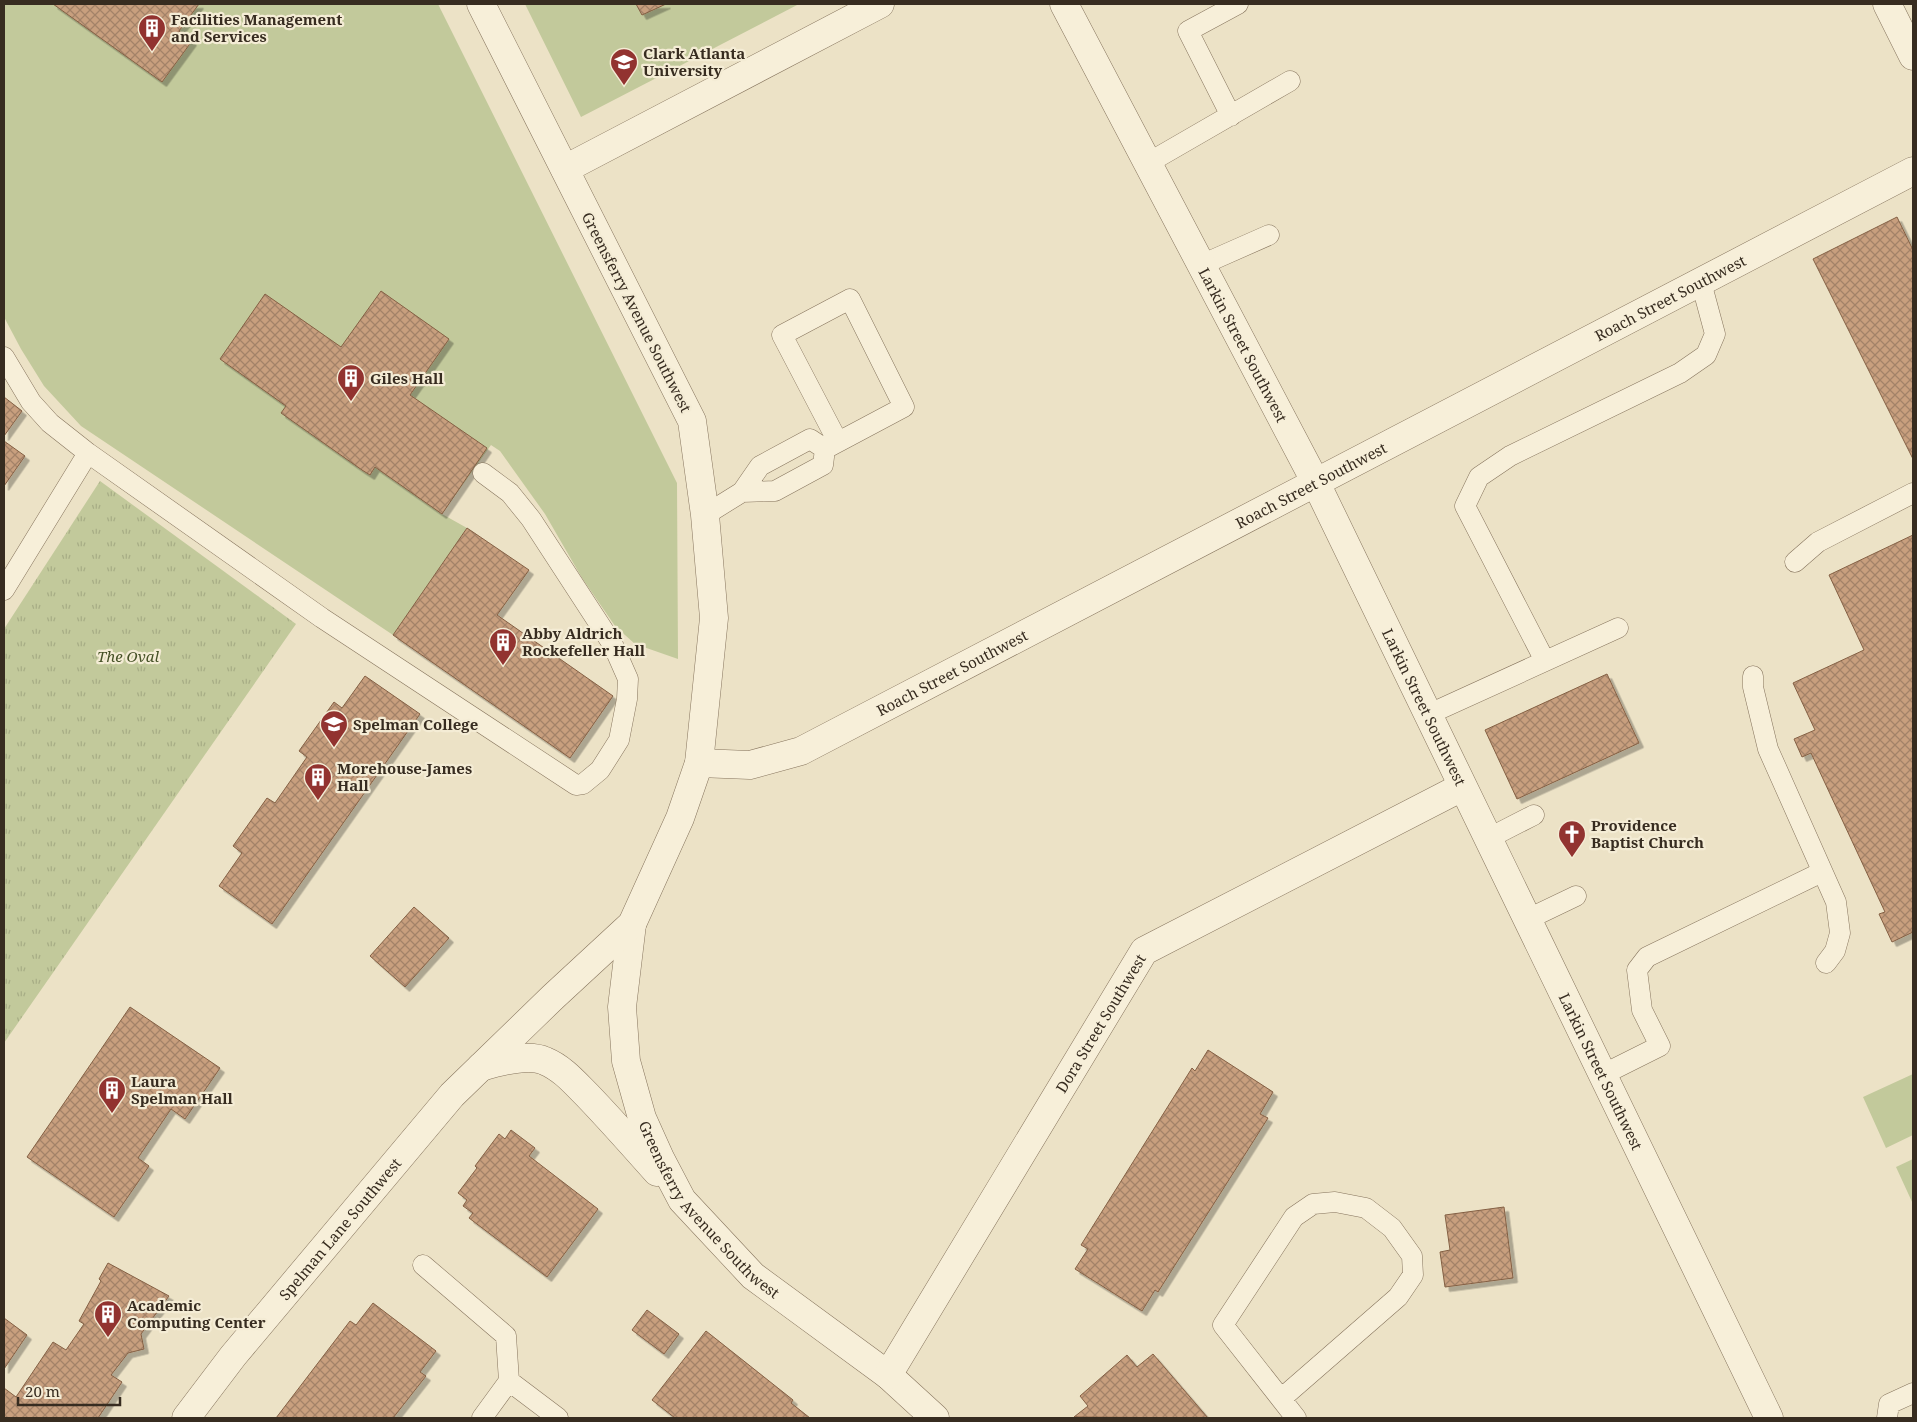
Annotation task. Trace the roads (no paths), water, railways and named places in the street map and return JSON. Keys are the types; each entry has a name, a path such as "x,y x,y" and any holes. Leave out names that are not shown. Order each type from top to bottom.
{"street":[{"name":"Greensferry Avenue Southwest","path":"482,4 692,421 705,515 714,618 699,763"},
{"path":"566,169 880,4"},
{"name":"Larkin Street Southwest","path":"1064,4 1316,483 1526,920 1769,1418"},
{"path":"1887,4 1913,56"},
{"name":"Roach Street Southwest","path":"699,763 750,765 801,751 1913,171"},
{"name":"Spelman Lane Southwest","path":"186,1418 240,1349 452,1095 632,924 680,818 699,763"},
{"name":"Dora Street Southwest","path":"888,1375 1144,950 1462,787"},
{"name":"Greensferry Avenue Southwest","path":"632,924 622,1007 626,1061 642,1118 682,1200 753,1276 888,1375 935,1418"},
{"name":"Spelman Lane Southwest","path":"479,1068 502,1061 523,1058 544,1060 565,1073 616,1125 682,1200"}],"lane":[{"path":"1231,116 1188,31 1238,4"},
{"path":"1148,163 1290,81"},
{"path":"1201,265 1269,235"},
{"path":"1545,661 1465,506 1478,477 1510,456 1680,373 1706,355 1715,334 1701,282"},
{"path":"742,492 774,491 823,465 832,445 904,407 850,299 782,335 832,445"},
{"path":"4,356 32,402 50,423 88,453 322,618 576,785 583,784 600,770 619,740 628,699 628,679 614,645 531,519 510,493 483,473"},
{"path":"705,515 742,492 760,466 810,439 832,445"},
{"path":"4,590 88,453"},
{"path":"1795,562 1818,542 1913,493"},
{"path":"1427,715 1618,628"},
{"path":"1753,676 1753,686 1768,749 1836,902 1840,933 1836,951 1826,963"},
{"path":"1487,839 1534,815"},
{"path":"1602,1075 1660,1046 1642,1010 1638,970 1647,957 1822,872"},
{"path":"1526,920 1576,896"},
{"path":"1282,1398 1398,1297 1413,1275 1412,1256 1392,1228 1366,1208 1335,1202 1313,1204 1294,1217 1223,1326 1296,1418"},
{"path":"423,1265 506,1336 509,1381 482,1418"},
{"path":"509,1381 558,1418"},
{"path":"1887,1418 1889,1404 1913,1393"}],"place":[{"name":"Facilities Management and Services","path":"152,52"},
{"name":"Clark Atlanta University","path":"624,86"},
{"name":"Giles Hall","path":"351,402"},
{"name":"Abby Aldrich Rockefeller Hall","path":"503,666"},
{"name":"Spelman College","path":"334,748"},
{"name":"Morehouse-James Hall","path":"318,801"},
{"name":"Providence Baptist Church","path":"1572,858"},
{"name":"Laura Spelman Hall","path":"112,1114"},
{"name":"Academic Computing Center","path":"108,1338"}],"park label":[{"name":"The Oval","path":"128,656"}]}
